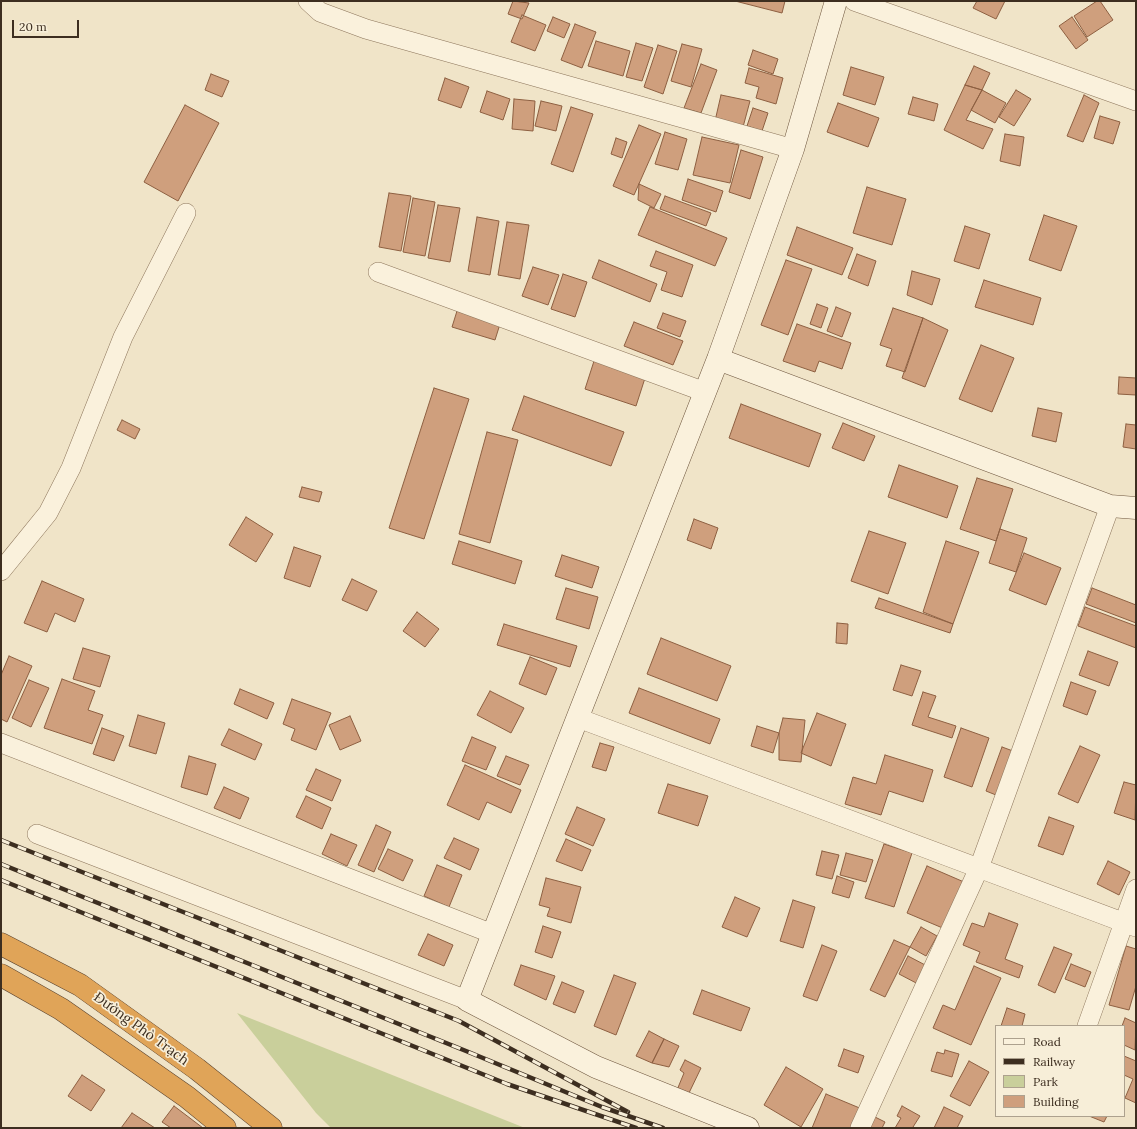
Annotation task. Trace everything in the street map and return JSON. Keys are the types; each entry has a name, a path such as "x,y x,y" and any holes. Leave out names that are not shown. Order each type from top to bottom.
{"highway":[{"name":"Đường Phò Trạch","path":"1,944 80,985 197,1069 271,1128"},
{"name":"Đường Phò Trạch","path":"1,975 61,1009 187,1097 225,1128"}],"main road":[{"path":"748,1128 596,1067 467,1000 718,359 793,148 836,1"},
{"path":"718,359 1110,506 1136,508"}],"street":[{"path":"308,1 320,12 366,29 793,148"},
{"path":"854,1 1136,101"},
{"path":"1,572 48,513 71,468 123,337 186,213"},
{"path":"378,272 705,392"},
{"path":"860,1128 979,868 1110,506"},
{"path":"578,718 1130,925"},
{"path":"1,743 493,934"},
{"path":"37,834 467,1000"},
{"path":"1087,1025 1130,925 1136,890"}],"green space":[{"path":"237,1013 525,1128 331,1128 316,1113"}],"building":[{"path":"513,1 529,3 522,19 508,14"},
{"path":"735,1 785,1 782,13"},
{"path":"977,1 1005,1 996,19 973,8"},
{"path":"1097,1 1100,1 1113,20 1087,37 1074,16"},
{"path":"522,15 546,25 535,51 511,42"},
{"path":"553,17 570,24 564,38 547,31"},
{"path":"1072,17 1088,40 1076,49 1059,26"},
{"path":"575,24 596,32 582,68 561,60"},
{"path":"596,41 630,51 623,76 588,66"},
{"path":"636,43 653,48 642,81 626,77"},
{"path":"682,44 702,49 691,87 671,81"},
{"path":"658,45 677,51 663,94 644,87"},
{"path":"753,50 778,59 773,74 748,65"},
{"path":"701,64 717,70 701,113 684,108"},
{"path":"974,66 990,73 982,90 965,85"},
{"path":"851,67 884,77 875,105 843,95"},
{"path":"749,68 783,78 776,104 756,98 759,87 745,83"},
{"path":"211,74 229,81 222,97 205,90"},
{"path":"445,78 469,87 461,108 438,100"},
{"path":"965,85 982,90 966,120 993,129 983,149 944,130"},
{"path":"982,90 1006,103 995,123 971,110"},
{"path":"1016,90 1031,99 1014,126 999,117"},
{"path":"487,91 510,99 503,120 480,112"},
{"path":"721,95 750,101 743,127 715,121"},
{"path":"1084,95 1099,103 1083,142 1067,136"},
{"path":"913,97 938,104 934,121 908,114"},
{"path":"514,99 535,101 533,131 512,129"},
{"path":"541,101 562,106 556,131 535,126"},
{"path":"838,103 879,118 868,147 827,132"},
{"path":"185,105 219,123 178,201 144,182"},
{"path":"571,107 593,114 573,172 551,164"},
{"path":"753,108 768,113 762,131 747,126"},
{"path":"1100,116 1120,122 1113,144 1094,138"},
{"path":"639,125 661,134 634,195 613,186"},
{"path":"665,132 687,139 678,170 655,164"},
{"path":"1005,134 1024,137 1020,166 1000,161"},
{"path":"702,137 739,145 730,183 693,175"},
{"path":"616,138 627,142 622,158 611,154"},
{"path":"741,150 763,157 750,199 729,192"},
{"path":"688,179 723,191 716,212 682,200"},
{"path":"639,184 661,194 654,208 638,200"},
{"path":"867,187 906,199 892,245 853,233"},
{"path":"389,193 411,196 401,251 379,247"},
{"path":"665,196 711,213 706,226 660,209"},
{"path":"413,198 435,202 425,256 403,252"},
{"path":"438,205 460,208 450,262 428,258"},
{"path":"650,207 727,238 715,266 638,235"},
{"path":"1044,215 1077,226 1061,271 1029,260"},
{"path":"477,217 499,221 490,275 468,271"},
{"path":"507,222 529,225 520,279 498,275"},
{"path":"965,226 990,234 979,269 954,261"},
{"path":"797,227 853,248 842,275 787,255"},
{"path":"656,251 693,265 682,297 661,290 667,272 650,266"},
{"path":"857,254 876,261 868,286 848,278"},
{"path":"599,260 657,284 650,302 592,278"},
{"path":"786,260 812,269 788,335 761,325"},
{"path":"533,267 559,275 548,305 522,296"},
{"path":"912,271 940,279 932,305 907,295"},
{"path":"563,274 587,282 575,317 551,309"},
{"path":"984,280 1041,298 1033,325 975,307"},
{"path":"817,304 828,308 821,328 810,324"},
{"path":"836,307 851,313 842,337 827,331"},
{"path":"893,308 923,318 905,372 886,366 892,349 880,345"},
{"path":"457,311 500,324 495,340 452,327"},
{"path":"663,313 686,321 680,337 657,328"},
{"path":"923,318 948,330 925,387 902,378"},
{"path":"634,322 683,341 673,365 624,346"},
{"path":"797,324 851,343 842,369 819,361 815,372 783,361"},
{"path":"981,345 1014,358 992,412 959,399"},
{"path":"595,358 646,375 636,406 585,389"},
{"path":"1119,377 1136,378 1136,395 1118,394"},
{"path":"434,388 469,399 424,539 389,528"},
{"path":"524,396 624,432 611,466 512,430"},
{"path":"741,404 821,434 809,467 729,438"},
{"path":"1038,408 1062,413 1056,442 1032,436"},
{"path":"122,420 140,429 135,439 117,430"},
{"path":"843,423 875,436 864,461 832,448"},
{"path":"1126,424 1136,425 1136,449 1123,447"},
{"path":"487,432 518,440 490,543 459,534"},
{"path":"899,465 958,486 947,518 888,497"},
{"path":"977,478 1013,489 996,541 960,529"},
{"path":"302,487 322,492 319,502 299,497"},
{"path":"246,517 273,534 256,562 229,545"},
{"path":"694,519 718,528 711,549 687,540"},
{"path":"1000,529 1027,538 1016,572 989,563"},
{"path":"869,531 906,543 888,594 851,581"},
{"path":"459,541 522,561 515,584 452,564"},
{"path":"946,541 979,552 953,624 923,612"},
{"path":"294,547 321,556 310,587 284,578"},
{"path":"1024,553 1061,568 1046,605 1009,590"},
{"path":"562,555 599,567 592,588 555,576"},
{"path":"352,579 377,591 367,611 342,600"},
{"path":"42,581 84,599 75,622 55,613 47,632 24,623"},
{"path":"566,588 598,597 589,629 556,619"},
{"path":"1092,588 1136,605 1136,623 1086,604"},
{"path":"879,598 953,624 950,633 875,608"},
{"path":"1085,607 1136,626 1136,648 1078,626"},
{"path":"417,612 439,629 425,647 403,631"},
{"path":"837,623 848,624 847,644 836,643"},
{"path":"504,624 577,646 570,667 497,645"},
{"path":"661,638 731,666 717,701 647,674"},
{"path":"83,648 110,656 100,687 73,679"},
{"path":"1088,651 1118,662 1109,686 1079,675"},
{"path":"9,656 32,666 7,722 1,719 1,675"},
{"path":"530,657 557,668 546,695 519,684"},
{"path":"901,665 921,671 912,696 893,690"},
{"path":"62,679 95,691 88,710 103,715 92,744 44,728"},
{"path":"29,680 49,688 31,727 12,718"},
{"path":"1071,682 1096,691 1087,715 1063,706"},
{"path":"639,688 720,719 710,744 629,713"},
{"path":"240,689 274,703 267,719 234,704"},
{"path":"490,691 524,708 511,733 477,715"},
{"path":"923,692 936,696 928,717 956,726 952,738 912,725"},
{"path":"292,699 331,713 316,750 291,740 295,729 283,724"},
{"path":"817,713 846,724 831,766 801,753"},
{"path":"138,715 165,723 156,754 129,746"},
{"path":"350,716 361,741 340,750 329,725"},
{"path":"783,718 805,720 801,762 779,760 779,733"},
{"path":"757,726 779,733 773,753 751,746"},
{"path":"102,728 124,736 114,761 93,754"},
{"path":"961,728 989,738 972,787 944,777"},
{"path":"229,729 262,744 255,760 221,745"},
{"path":"472,737 496,747 486,770 462,761"},
{"path":"600,743 614,747 606,771 592,767"},
{"path":"1080,746 1100,755 1078,803 1058,794"},
{"path":"1002,747 1013,751 996,795 986,791"},
{"path":"885,755 933,770 923,802 889,791 881,815 845,804 853,777 876,784"},
{"path":"189,756 216,764 207,795 181,787"},
{"path":"506,756 529,765 520,785 497,776"},
{"path":"465,765 521,790 511,813 487,802 479,820 447,805"},
{"path":"316,769 341,780 332,801 306,790"},
{"path":"1124,782 1136,785 1135,820 1114,813"},
{"path":"668,784 708,796 698,826 658,813"},
{"path":"224,787 249,798 240,819 214,808"},
{"path":"306,796 331,808 322,829 296,817"},
{"path":"577,807 605,819 593,846 565,834"},
{"path":"1049,817 1074,826 1063,855 1038,846"},
{"path":"376,825 391,832 374,872 358,865"},
{"path":"331,834 357,845 347,866 322,854"},
{"path":"454,838 479,849 470,870 444,858"},
{"path":"566,839 591,850 582,871 556,861"},
{"path":"884,844 912,853 894,907 865,898"},
{"path":"388,849 413,860 403,881 378,869"},
{"path":"822,851 839,855 832,879 816,875"},
{"path":"846,853 873,860 866,882 840,875"},
{"path":"1108,861 1130,872 1119,895 1097,884"},
{"path":"437,865 462,875 449,907 424,896"},
{"path":"927,866 964,882 945,929 907,913"},
{"path":"837,876 854,882 849,898 832,893"},
{"path":"546,878 581,887 571,923 547,916 550,908 539,905"},
{"path":"735,897 760,908 747,937 722,927"},
{"path":"793,900 815,907 803,948 780,941"},
{"path":"989,913 1018,924 1005,959 1023,966 1019,978 976,962 980,952 963,945 972,923 984,927"},
{"path":"543,926 561,932 552,958 535,952"},
{"path":"921,927 937,936 926,956 910,947"},
{"path":"428,934 453,945 444,966 418,955"},
{"path":"894,940 910,947 885,997 870,990"},
{"path":"822,945 837,951 817,1001 803,996"},
{"path":"1126,946 1136,949 1136,986 1129,1010 1109,1005"},
{"path":"1054,947 1072,954 1055,993 1038,985"},
{"path":"908,956 929,967 920,985 899,974"},
{"path":"1071,964 1091,972 1085,987 1065,979"},
{"path":"521,965 555,976 546,1000 514,985"},
{"path":"974,966 1001,978 971,1045 933,1028 943,1005 955,1010"},
{"path":"614,975 636,983 616,1035 594,1026"},
{"path":"562,982 584,991 575,1013 553,1004"},
{"path":"702,990 750,1008 741,1031 693,1014"},
{"path":"1007,1008 1025,1014 1022,1025 1001,1025"},
{"path":"1125,1018 1136,1023 1135,1050 1125,1045 1125,1025 1122,1025"},
{"path":"649,1031 664,1039 652,1063 636,1056"},
{"path":"664,1039 679,1046 669,1067 652,1063"},
{"path":"844,1049 864,1056 858,1073 838,1066"},
{"path":"945,1050 959,1054 952,1077 931,1071 937,1052 944,1054"},
{"path":"1125,1056 1136,1061 1136,1103 1125,1098 1133,1079 1125,1075"},
{"path":"685,1060 701,1068 688,1095 677,1090 684,1073 680,1070"},
{"path":"969,1061 989,1072 970,1106 950,1096"},
{"path":"786,1067 823,1089 801,1127 764,1105"},
{"path":"82,1075 105,1090 91,1111 68,1096"},
{"path":"826,1094 862,1109 854,1128 812,1128"},
{"path":"174,1106 203,1128 171,1128 162,1122"},
{"path":"902,1106 920,1116 913,1127 916,1128 895,1128 901,1118 897,1116"},
{"path":"944,1107 963,1116 957,1128 934,1128"},
{"path":"132,1113 155,1128 121,1128"},
{"path":"875,1117 885,1122 882,1128 869,1128"},
{"path":"1092,1117 1106,1117 1104,1122"}],"railway":[{"path":"1,840 459,1021 628,1112"},
{"path":"1,864 602,1107 663,1128"},
{"path":"1,880 507,1084 636,1128"}]}
